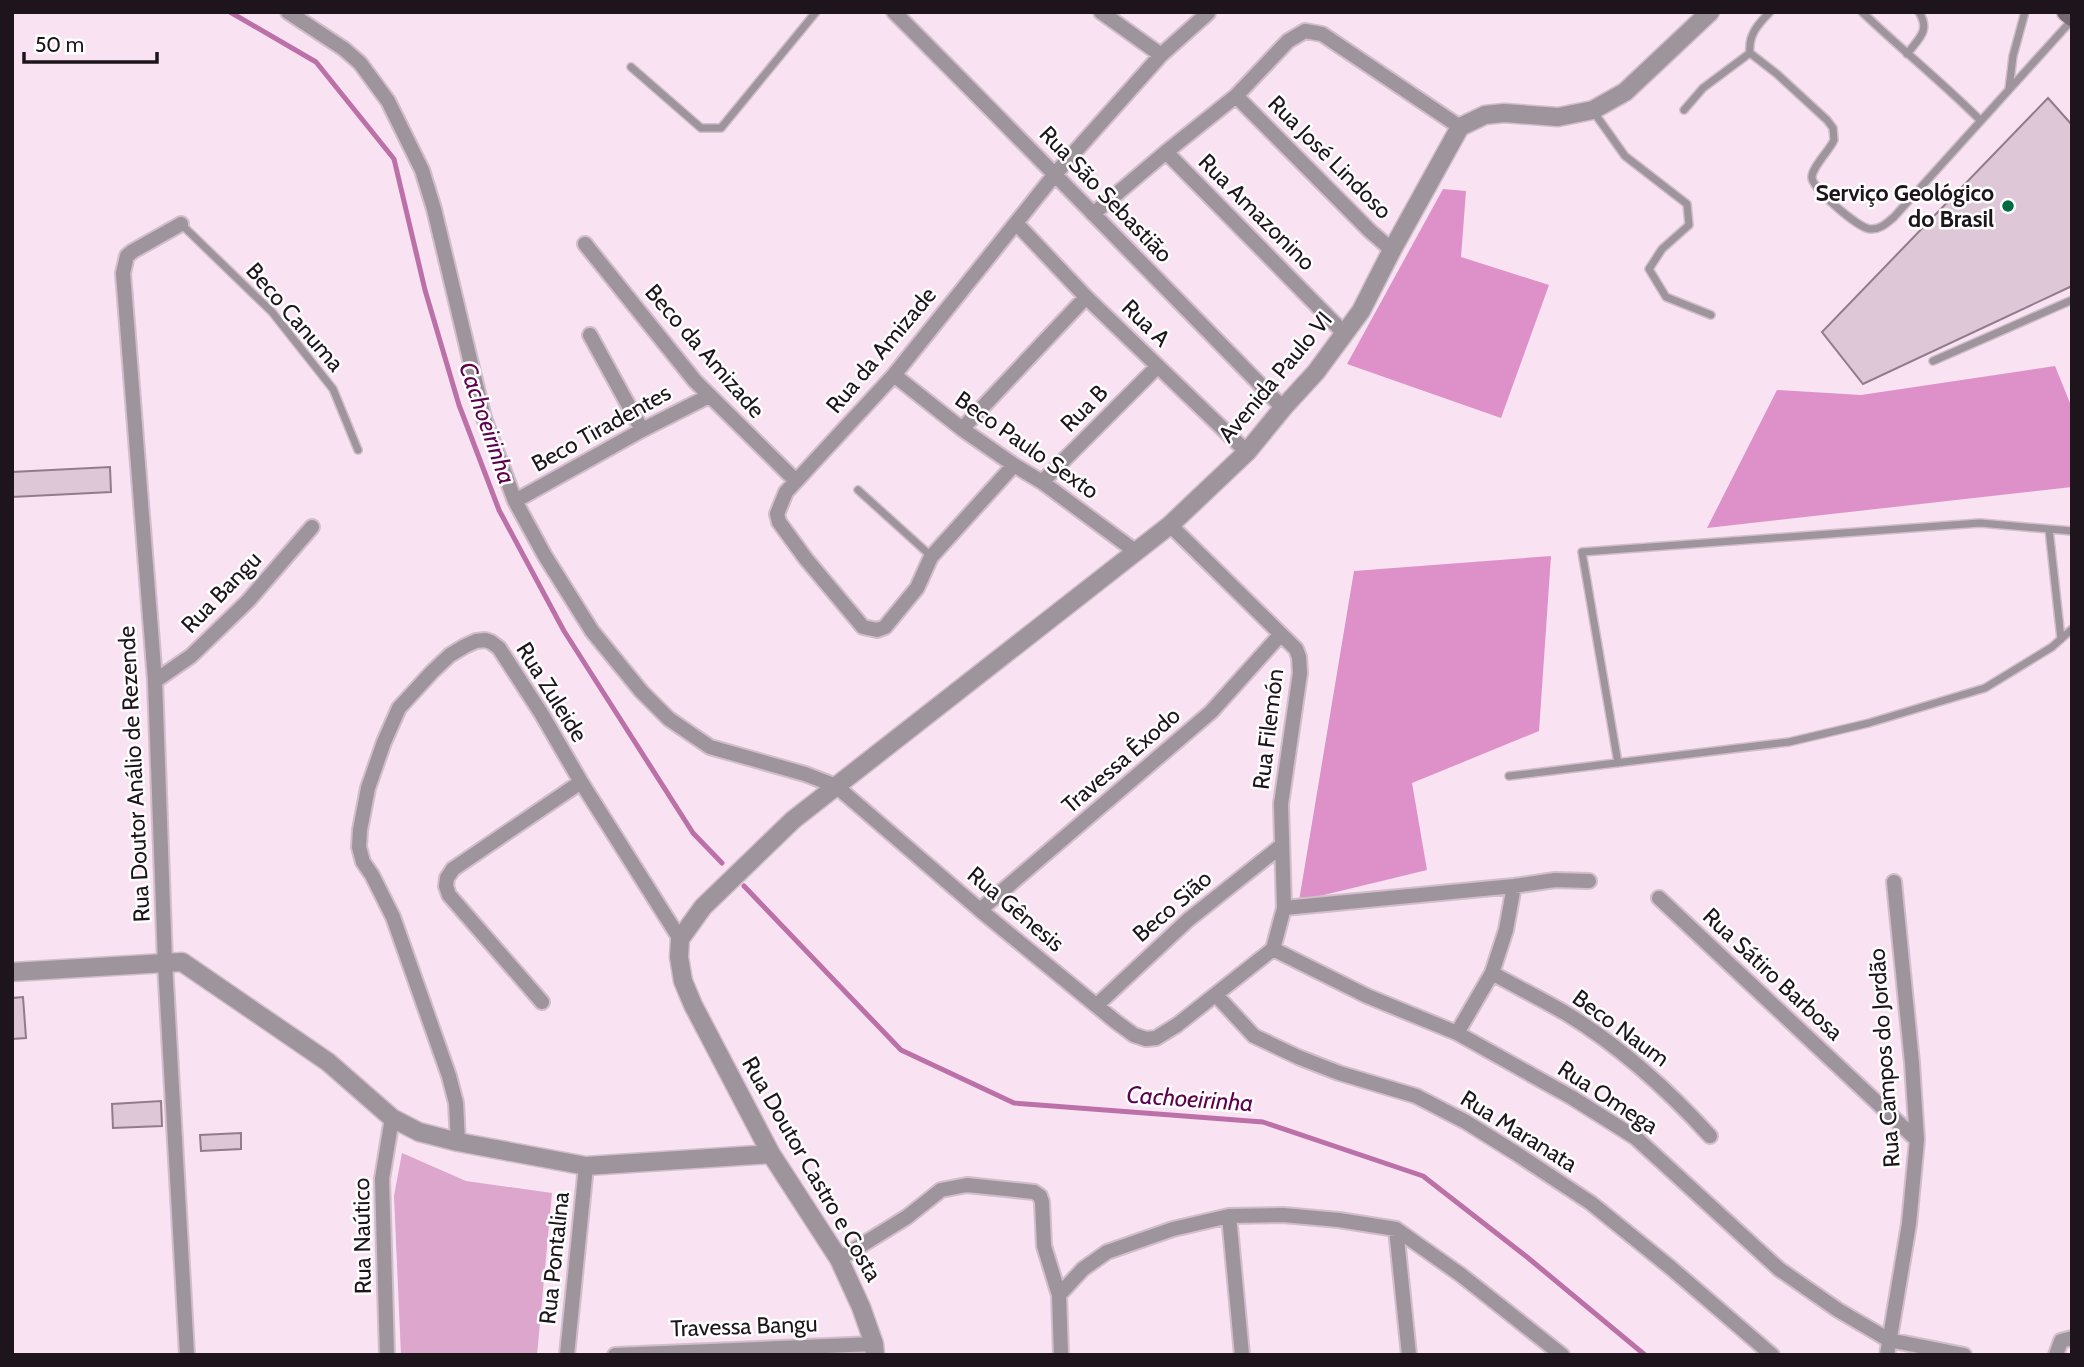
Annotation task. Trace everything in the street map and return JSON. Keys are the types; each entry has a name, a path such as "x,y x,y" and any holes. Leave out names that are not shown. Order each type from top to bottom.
{"main road":[{"path":"2066,12 2072,19"}],"street":[{"name":"Rua Gênesis","path":"288,12 328,37 360,63 388,101 416,159 434,209 484,418 515,501 545,556 592,631 641,691 668,719 710,747 805,774 835,786 1134,1035 1146,1039 1156,1038 1216,995"},
{"name":"Rua São Sebastião","path":"894,12 1056,173 1283,408"},
{"path":"1101,12 1121,17 1161,55"},
{"path":"1093,214 1236,96 1288,41 1306,31 1322,34 1460,127 1485,114 1558,117 1593,110 1625,92 1710,12"},
{"name":"Rua da Amizade","path":"931,557 917,589 885,626 874,631 863,627 806,559 779,522 777,514 786,492 894,375 1056,173 1161,55 1208,13"},
{"name":"Rua José Lindoso","path":"1236,96 1392,250"},
{"name":"Avenida Paulo VI","path":"835,786 1170,525 1247,452 1316,372 1361,311 1460,127"},
{"name":"Rua Amazonino","path":"1166,152 1345,334"},
{"name":"Rua Doutor Análio de Rezende","path":"181,224 127,256 123,273 156,681 165,963 187,1355"},
{"name":"Rua A","path":"1017,224 1086,297 1247,452"},
{"name":"Beco da Amizade","path":"585,244 709,396 796,481"},
{"path":"962,429 1086,297"},
{"path":"590,335 642,430"},
{"name":"Rua B","path":"1042,482 1158,366"},
{"name":"Beco Paulo Sexto","path":"894,375 962,429 1042,482 1135,551"},
{"name":"Beco Tiradentes","path":"515,501 709,396"},
{"path":"931,557 1014,465"},
{"name":"Rua Filemón","path":"1170,525 1296,649 1300,673 1282,804 1284,908 1273,949"},
{"name":"Rua Bangu","path":"156,681 191,656 247,601 312,527"},
{"name":"Travessa Êxodo","path":"981,910 1211,712 1281,634"},
{"name":"Rua Zuleide","path":"458,1142 456,1103 432,1023 393,917 363,862 359,847 368,788 398,708 450,655 476,641 485,640 499,648 680,939"},
{"path":"542,1002 449,895 447,878 453,869 581,782"},
{"path":"680,939 703,906 793,820 835,786"},
{"name":"Beco Sião","path":"1097,1005 1188,920 1281,846"},
{"path":"1284,908 1555,880 1589,881"},
{"name":"Rua Campos do Jordão","path":"1888,1348 1909,1224 1917,1140 1894,882"},
{"path":"1457,1033 1492,973 1506,930 1514,886"},
{"name":"Rua Sátiro Barbosa","path":"1660,898 1917,1140"},
{"name":"Rua Doutor Castro e Costa","path":"680,939 678,957 683,981 693,1004 771,1154 839,1259 861,1307 875,1349"},
{"path":"1216,995 1273,949"},
{"name":"Rua Omega","path":"1273,949 1367,996 1457,1033 1572,1097 1636,1138 1779,1269 1888,1348 1964,1355"},
{"path":"12,972 182,962 328,1062 392,1118 419,1132 458,1142 586,1166 771,1154"},
{"name":"Beco Naum","path":"1492,973 1568,1015 1639,1065 1679,1102 1710,1136"},
{"name":"Rua Maranata","path":"1216,995 1254,1035 1298,1058 1416,1096 1466,1122 1517,1154 1591,1203 1772,1355"},
{"name":"Rua Naútico","path":"387,1355 382,1179 392,1118"},
{"name":"Rua Pontalina","path":"567,1355 586,1166"},
{"path":"839,1259 907,1217 941,1190 967,1185 1034,1192 1040,1196 1043,1208 1044,1246 1059,1295 1061,1355"},
{"path":"1059,1295 1083,1269 1107,1252 1173,1229 1229,1216 1283,1215 1339,1220 1396,1229 1461,1275 1562,1355"},
{"path":"1229,1216 1242,1355"},
{"path":"1396,1229 1409,1355"},
{"path":"2056,1355 2061,1341 2072,1338"},
{"name":"Travessa Bangu","path":"615,1355 875,1349"}],"lane":[{"path":"631,67 701,128 721,128 816,12"},
{"path":"1750,53 1751,35 1770,12"},
{"path":"1862,12 1980,120"},
{"path":"1907,54 1925,30 1919,12"},
{"path":"2009,90 2013,56 2025,12"},
{"path":"1750,53 1777,74 1833,128 1834,140 1813,172 1813,183 1818,190 1865,228 1878,228 1894,217 2072,19"},
{"path":"1684,110 1703,88 1750,53"},
{"path":"1593,110 1625,156 1687,204 1689,225 1662,249 1649,269 1666,297 1711,315"},
{"name":"Beco Canuma","path":"181,224 272,312 326,380 333,389 358,450"},
{"path":"1933,361 2072,300"},
{"path":"858,490 931,557"},
{"path":"1618,763 1582,552 1980,523 2072,531"},
{"path":"2049,529 2061,639"},
{"path":"1509,776 1788,742 1869,723 1985,688 2052,647 2072,629"}],"shaded area":[{"path":"1443,189 1466,191 1461,257 1549,285 1501,418 1347,364"},
{"path":"2055,366 2072,408 2072,487 1707,528 1777,390 1861,395"},
{"path":"1551,556 1539,731 1412,783 1427,870 1299,901 1354,571"},
{"path":"402,1153 466,1181 552,1193 537,1355 401,1355 394,1196"}],"building":[{"name":"Serviço Geológico do Brasil","path":"2048,98 2072,125 2072,286 1863,384 1822,332"},
{"path":"110,467 111,492 12,497 12,472"},
{"path":"23,997 26,1038 12,1039 12,998"},
{"path":"161,1101 162,1126 113,1128 112,1104"},
{"path":"241,1133 241,1149 201,1151 200,1135"}],"waterway":[{"name":"Cachoeirinha","path":"230,12 316,62 394,159 425,290 459,405 499,510 564,631 693,833 722,863"},
{"name":"Cachoeirinha","path":"744,886 901,1050 1014,1103 1263,1122 1423,1176 1527,1257 1645,1355"}],"place":[{"name":"Serviço Geológico do Brasil","path":"2008,206"}]}
